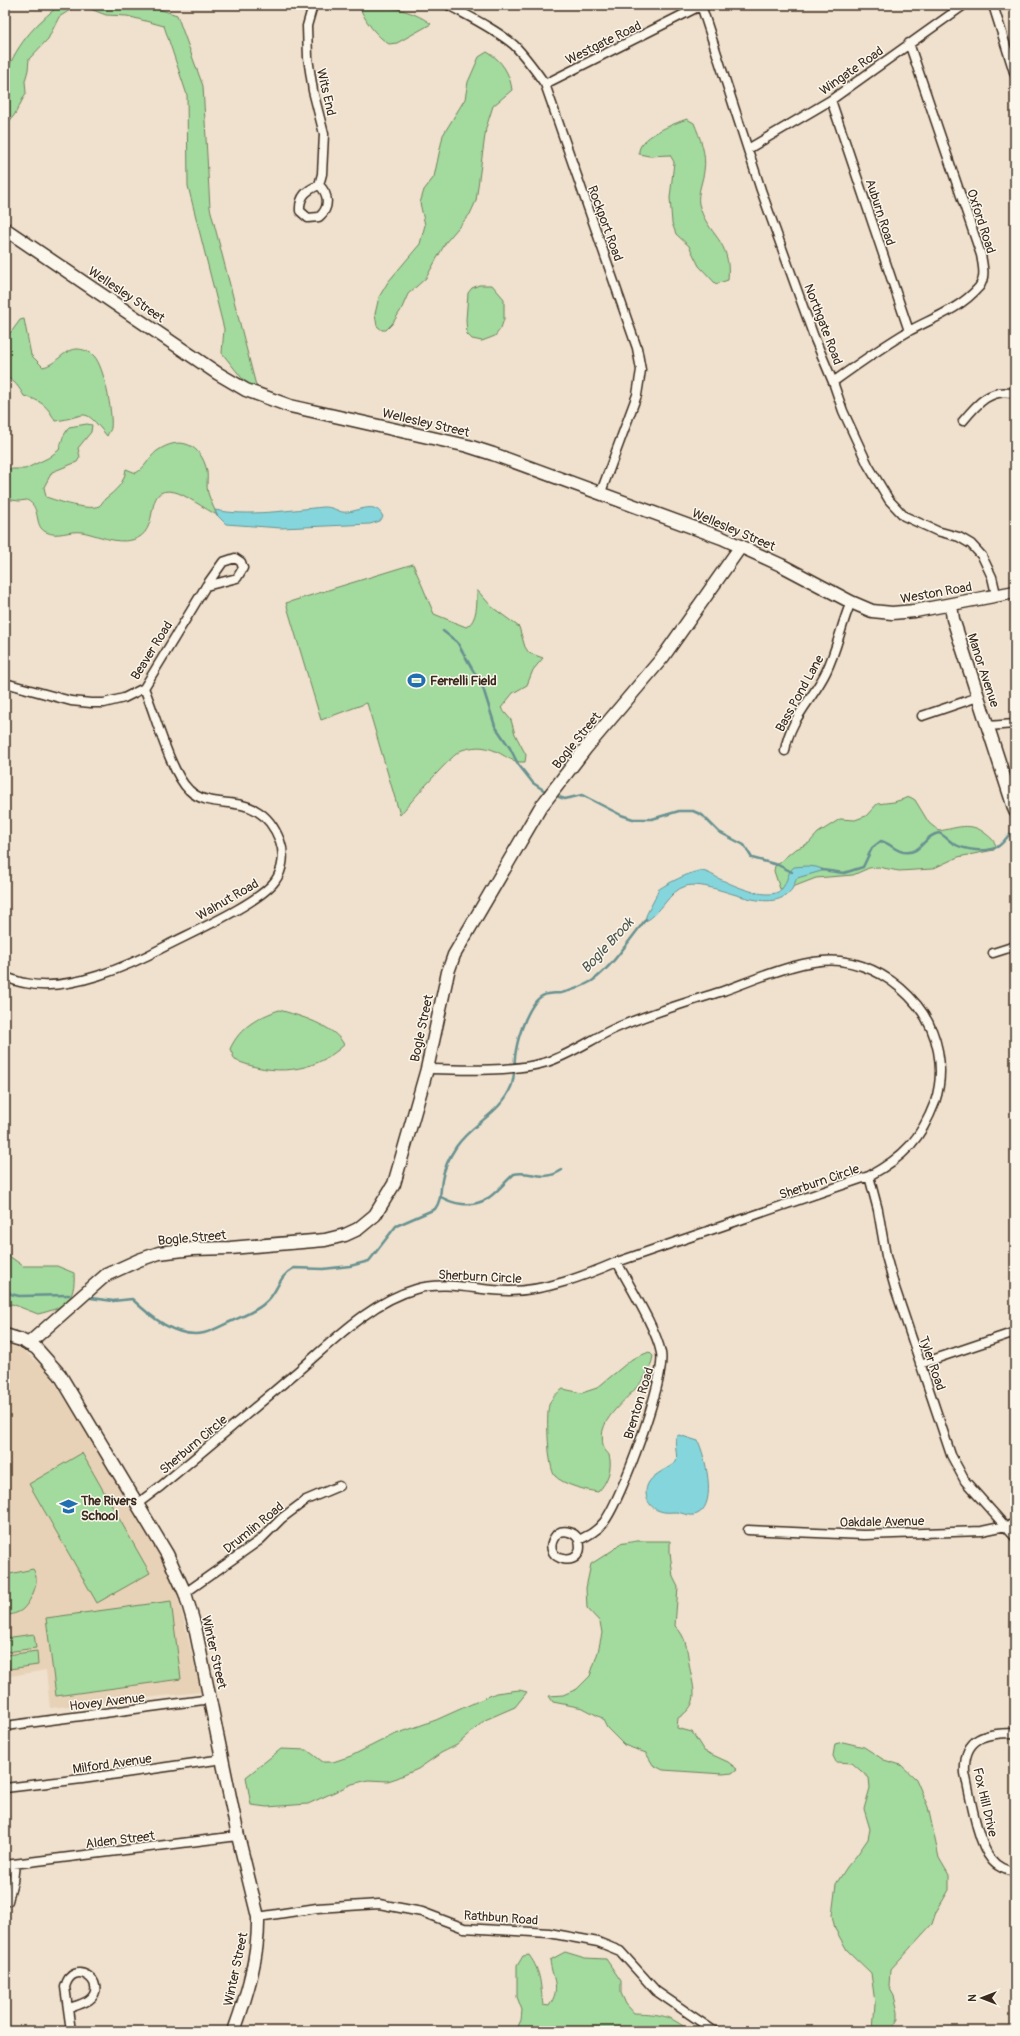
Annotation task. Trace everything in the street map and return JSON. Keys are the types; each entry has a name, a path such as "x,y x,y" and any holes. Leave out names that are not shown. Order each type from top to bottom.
{"street":[{"name":"Wits End","path":"312,5 307,26 308,58 313,91 324,134 322,174 319,185"},
{"name":"Rockport Road","path":"448,5 484,25 513,45 527,59 545,84 640,359 641,370 637,395 601,492"},
{"name":"Westgate Road","path":"545,84 702,5"},
{"name":"Northgate Road","path":"702,5 761,190 814,337 833,382 843,411 868,466 889,500 904,516 937,531 959,537 971,544 982,556 992,576 996,594"},
{"name":"Wingate Road","path":"748,149 831,100 964,5"},
{"path":"993,5 1015,74"},
{"name":"Oxford Road","path":"833,382 866,358 909,331 957,306 979,287 984,270 981,255 909,43"},
{"name":"Auburn Road","path":"831,100 909,331"},
{"name":"Wellesley Street","path":"5,229 217,373 260,396 290,406 468,446 601,492 742,546 781,564 856,605"},
{"path":"963,421 975,407 988,396 1000,392 1015,394"},
{"name":"Bogle Street","path":"28,1344 106,1275 139,1260 159,1253 192,1249 230,1248 325,1240 345,1235 358,1229 375,1216 394,1184 427,1069 447,979 454,955 540,808 586,748 663,657 742,546"},
{"name":"Beaver Road","path":"5,684 71,701 104,703 124,698 144,688 206,586"},
{"name":"Weston Road","path":"856,605 881,612 897,613 951,605 996,594 1015,592"},
{"name":"Bass Pond Lane","path":"785,751 790,730 818,688 830,665 856,605"},
{"name":"Manor Avenue","path":"951,605 978,697 1015,811"},
{"name":"Walnut Road","path":"5,976 26,984 56,985 80,981 103,974 163,948 216,920 265,892 276,880 282,865 283,848 274,825 257,810 243,805 207,800 189,790 176,773 144,688"},
{"path":"922,716 978,697"},
{"path":"988,726 1015,724"},
{"path":"994,953 1015,946"},
{"name":"Sherburn Circle","path":"137,1504 161,1486 353,1325 389,1300 405,1292 430,1286 492,1291 527,1291 542,1288 590,1273 617,1262 869,1176 886,1167 908,1150 924,1127 936,1097 940,1078 940,1062 936,1041 925,1015 906,992 886,975 860,966 839,961 820,962 789,968 618,1027 557,1058 524,1066 506,1068 427,1069"},
{"name":"Tyler Road","path":"869,1176 878,1210 886,1256 920,1364 951,1454 966,1481 1015,1537"},
{"name":"Brenton Road","path":"579,1540 598,1529 616,1502 642,1435 662,1368 661,1353 656,1337 617,1262"},
{"path":"920,1364 1015,1332"},
{"name":"Winter Street","path":"5,1335 28,1344 50,1363 67,1385 167,1554 185,1593 195,1627 238,1836 258,1917 255,1956 245,1998 234,2031"},
{"name":"Drumlin Road","path":"185,1593 260,1540 282,1518 306,1500 339,1486"},
{"name":"Oakdale Avenue","path":"748,1530 864,1535 982,1530 1006,1527 1015,1524"},
{"name":"Hovey Avenue","path":"5,1726 211,1699"},
{"name":"Fox Hill Drive","path":"1015,1733 987,1734 979,1737 969,1750 964,1762 968,1787 981,1839 986,1852 991,1860 1003,1868 1015,1872"},
{"name":"Milford Avenue","path":"5,1788 82,1779 223,1758"},
{"name":"Alden Street","path":"5,1865 238,1836"},
{"path":"8,1901 15,1864"},
{"name":"Rathbun Road","path":"258,1917 316,1908 378,1904 422,1912 464,1928 549,1933 598,1942 620,1952 656,1991 714,2031"},
{"path":"69,2008 85,2002 93,1996 95,1986 91,1977 87,1974 82,1973 73,1975 67,1982 66,1987 71,2031"}],"shaded area":[{"name":"The Rivers School","path":"5,1343 23,1350 47,1370 87,1433 174,1580 201,1692 50,1708 46,1670 5,1677"}],"green space":[{"path":"60,5 78,5 59,17 48,39 29,59 25,81 26,93 15,114 5,127 4,89 5,78 9,67 26,37 42,20"},
{"path":"80,5 146,5 177,15 203,86 210,208 260,401 222,353 224,329 188,186 187,95 164,26 127,16 106,15"},
{"path":"359,5 387,7 406,11 431,24 397,43 389,44 384,41 371,27"},
{"path":"487,52 501,63 507,73 512,90 493,106 486,128 476,201 470,214 446,242 426,278 408,294 401,310 392,324 386,330 382,330 377,326 375,314 379,297 388,282 420,244 425,225 420,203 424,190 434,177 443,135 465,99 468,82 479,57"},
{"path":"687,119 694,123 701,140 705,158 700,187 699,204 707,224 723,246 728,266 728,280 716,284 699,266 689,246 676,234 672,223 670,198 674,162 670,155 649,156 639,154 640,148 650,137 657,132"},
{"path":"479,285 492,285 504,299 504,319 501,328 495,336 482,341 472,339 467,334 466,320 468,293 472,288"},
{"path":"24,319 31,355 43,367 48,366 73,349 84,350 91,353 98,361 104,379 111,412 111,430 107,436 88,416 84,415 55,421 43,404 35,399 24,396 14,382 5,377 5,338 20,320"},
{"path":"87,424 92,425 91,432 78,448 80,457 77,462 52,472 44,487 46,497 80,506 99,506 119,486 126,469 136,473 157,451 166,446 181,443 195,449 200,454 204,462 207,471 208,493 217,515 179,493 164,491 158,495 154,502 150,520 142,536 132,540 119,541 82,532 50,534 46,532 40,526 32,503 27,500 19,501 5,499 5,469 25,469 48,458 59,450 63,437 69,427"},
{"name":"Ferrelli Field","path":"413,564 434,614 466,627 475,616 477,590 492,607 519,627 525,647 529,653 543,658 533,670 527,685 513,693 501,708 511,720 515,734 526,755 525,762 515,761 496,751 483,747 462,750 441,769 400,815 367,703 321,720 286,603"},
{"path":"910,797 915,800 929,823 939,831 964,826 975,828 992,839 996,846 994,850 958,857 932,869 899,871 878,867 869,868 853,875 816,878 790,888 780,889 774,871 775,866 794,850 809,843 818,833 840,819 855,820 866,816 877,804 894,802"},
{"path":"279,1010 316,1022 333,1032 340,1038 344,1045 332,1055 319,1062 306,1067 292,1069 278,1070 263,1068 235,1060 230,1049 234,1041 244,1029 263,1016"},
{"path":"5,1253 23,1266 57,1266 74,1273 73,1290 70,1297 61,1306 38,1314 12,1304 5,1306"},
{"path":"649,1352 653,1356 650,1368 637,1387 613,1412 603,1430 603,1444 604,1449 609,1455 610,1470 601,1488 598,1492 587,1490 575,1487 559,1479 555,1476 553,1471 549,1453 548,1411 550,1402 556,1394 563,1389 582,1393 597,1388 632,1359"},
{"path":"82,1453 150,1573 97,1603 29,1484"},
{"path":"637,1541 670,1541 673,1577 678,1587 675,1626 682,1634 688,1653 694,1694 691,1706 678,1718 677,1728 692,1732 704,1751 728,1762 737,1769 732,1773 723,1774 663,1770 653,1765 646,1753 624,1745 607,1728 602,1718 583,1708 553,1702 549,1696 563,1695 577,1689 590,1676 598,1652 602,1633 600,1622 587,1608 586,1588 591,1564 613,1550 619,1544"},
{"path":"33,1569 36,1584 32,1595 21,1610 14,1614 5,1616 5,1575"},
{"path":"171,1601 181,1679 56,1696 46,1618"},
{"path":"34,1634 36,1648 7,1652 5,1638"},
{"path":"37,1651 38,1665 9,1669 7,1655"},
{"path":"519,1690 527,1692 515,1707 485,1720 457,1745 441,1753 418,1769 388,1781 368,1780 352,1784 308,1804 267,1807 251,1805 246,1777 281,1749 307,1750 323,1762 333,1762 351,1756 393,1735 436,1720 496,1693"},
{"path":"843,1742 864,1747 884,1760 901,1765 916,1779 928,1807 939,1858 949,1875 949,1890 936,1912 932,1924 890,1970 889,1987 894,1996 898,2011 898,2019 891,2031 873,2031 875,2003 871,1973 847,1950 835,1929 832,1915 836,1884 868,1839 870,1829 864,1809 870,1788 869,1778 852,1763 836,1762 833,1756 835,1744"},
{"path":"565,1952 585,1958 606,1959 621,1981 621,1993 626,2004 634,2013 664,2016 690,2031 516,2031 521,2020 522,2010 517,1997 517,1966 523,1956 529,1955 533,1961 540,1979 543,2005 549,2006 555,1994 556,1988 550,1960"}],"water":[{"path":"324,507 342,512 365,508 375,508 380,511 383,517 380,521 370,524 281,528 226,524 217,515 215,510 255,513"},
{"path":"807,866 825,870 797,878 792,889 782,897 770,901 756,900 698,885 686,886 674,893 656,914 644,922 658,890 691,873 700,871 706,872 728,883 750,891 772,894 778,892 784,886 789,873 794,867"},
{"path":"679,1435 698,1441 704,1457 708,1478 707,1499 704,1507 699,1513 693,1515 676,1512 664,1512 656,1509 649,1503 646,1495 649,1482 676,1462 676,1437"}],"waterway":[{"path":"443,631 457,642 483,688 495,726 510,748 518,764 533,783 545,791"},
{"path":"559,797 565,799 582,795 621,815 633,819 652,819 679,811 693,811 702,815 719,832 744,845 752,858 778,865 792,872"},
{"name":"Bogle Brook","path":"822,870 844,873 863,867 872,848 881,841 887,843 895,849 910,852 915,851 930,837 939,833 952,843 959,846 970,849 987,850 999,846 1010,834"},
{"name":"Bogle Brook","path":"91,1298 113,1301 132,1299 164,1325 183,1333 204,1333 218,1328 258,1308 270,1298 284,1276 294,1268 323,1269 350,1266 369,1261 396,1226 435,1209 440,1198 444,1171 454,1151 470,1131 493,1112 506,1096 511,1087 514,1076 516,1050 520,1035 528,1013 536,1001 542,996 569,991 592,981 614,960 646,919"},
{"path":"441,1197 459,1204 479,1203 491,1196 514,1174 520,1173 549,1176 562,1170"},
{"name":"Bogle Brook","path":"5,1287 11,1294 19,1296 69,1295"}],"place":[{"name":"Ferrelli Field","path":"417,680"},
{"name":"The Rivers School","path":"68,1507"}]}
